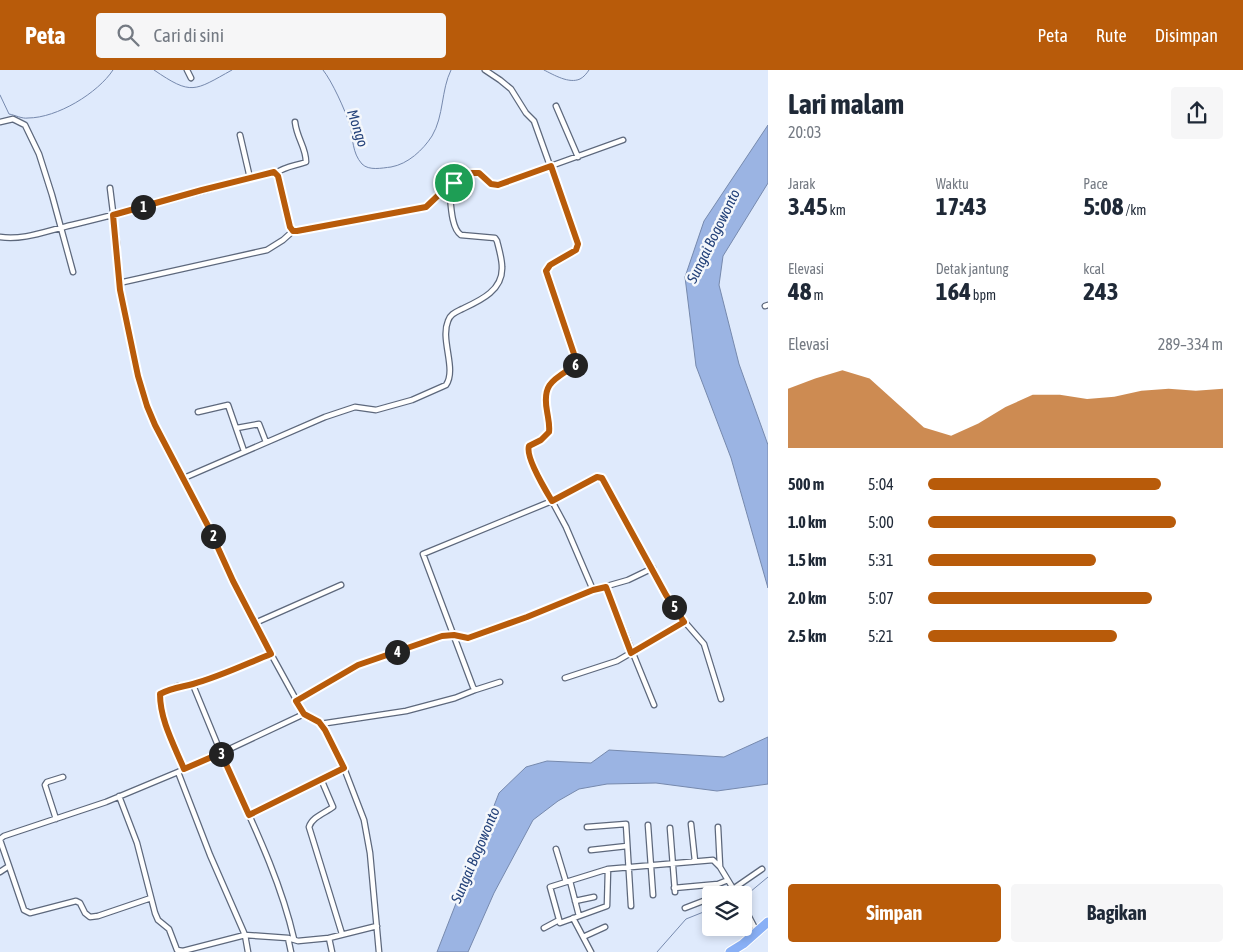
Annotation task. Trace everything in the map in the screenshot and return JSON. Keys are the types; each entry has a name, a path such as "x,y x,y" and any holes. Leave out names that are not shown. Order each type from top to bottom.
{"highway":[{"path":"730,952 744,948 768,922"}],"street":[{"path":"187,70 191,78"},
{"path":"485,70 511,89 526,114 534,121 578,244 576,250 550,265 546,271 574,354 575,363 573,367 551,381 545,397 549,432 528,448 537,474 566,527 593,590"},
{"path":"556,106 578,157"},
{"path":"0,122 13,119 25,125 45,170 73,272"},
{"path":"0,238 17,238 113,215 272,172 276,173 284,167 306,162 305,150 298,138 295,122"},
{"path":"240,134 250,178"},
{"path":"119,283 267,250 293,231 426,207 449,186 468,174 477,172 491,184 498,185 623,140"},
{"path":"276,173 288,221 293,231"},
{"path":"184,478 324,417 355,407 374,410 412,400 443,387 448,382 450,377 446,330 448,320 454,314 485,298 492,292 498,283 502,270 498,241 495,238 461,235 457,232 453,221 449,186"},
{"path":"110,188 117,244 119,283 142,392 155,425 184,478 255,623 296,701 304,714 320,724 325,730 344,768 364,820 370,853 379,952"},
{"path":"198,412 228,405 244,451"},
{"path":"237,428 259,424 266,442"},
{"path":"475,690 423,554 552,501 597,477 601,477 653,568 666,595 684,622 697,634 704,644 721,699"},
{"path":"296,701 358,665 442,636 454,635 466,638 475,636 593,590 628,580 653,568"},
{"path":"255,623 341,585"},
{"path":"606,587 631,653 654,705"},
{"path":"565,678 616,661 684,622"},
{"path":"184,769 164,720 160,705 160,694 178,686 194,684 271,654"},
{"path":"320,724 406,711 454,698 500,682"},
{"path":"194,684 193,688 276,879 287,911 291,952"},
{"path":"151,898 90,917 85,913 80,902 76,901 30,913 24,910 0,839 119,796 178,772 304,714"},
{"path":"249,815 344,768"},
{"path":"178,772 206,846 245,935 248,952"},
{"path":"56,819 45,785 47,782 63,777"},
{"path":"321,779 333,807 310,822 308,827 342,934"},
{"path":"119,796 137,844 158,920 169,929 177,950 183,952 245,935 298,941 328,938 377,926"},
{"path":"587,827 626,824 631,906"},
{"path":"692,824 695,861"},
{"path":"648,825 653,895"},
{"path":"718,827 720,867"},
{"path":"670,828 675,890 718,884 728,880"},
{"path":"591,850 627,846"},
{"path":"556,849 580,916"},
{"path":"608,870 607,906 560,923 550,887 608,870 628,866 713,860 720,867 731,886"},
{"path":"0,872 8,866"},
{"path":"737,886 762,869"},
{"path":"575,901 594,897"},
{"path":"684,908 702,901"},
{"path":"573,918 592,952"},
{"path":"544,928 559,920"},
{"path":"752,922 757,932"},
{"path":"584,937 605,928"},
{"path":"328,938 332,952"}],"water":[{"name":"Sungai Bogowonto","path":"768,125 768,183 723,256 719,285 739,364 768,445 768,588 731,458 696,366 685,277 704,221"},
{"name":"Sungai Bogowonto","path":"768,737 768,784 717,791 656,783 607,784 579,789 558,801 533,820 494,893 468,952 437,952 499,793 526,767 547,761 591,763 609,750 724,757"}],"waterway":[{"name":"Mongo","path":"0,95 9,114 23,118 39,117 76,103 106,79 113,70"},
{"name":"Mongo","path":"154,70 177,84 193,88 209,83 232,70"},
{"name":"Mongo","path":"323,70 345,112 359,160 368,168 391,167 403,163 420,151 436,128 451,70"},
{"name":"Mongo","path":"544,70 571,80 581,78 589,70"},
{"path":"752,890 768,877"},
{"path":"657,952 686,919 702,913"}],"route":[{"path":"551,166 578,247 550,265 546,273 574,354 575,363 573,367 551,381 545,397 549,432 541,440 529,446 528,452 537,474 552,501 597,477 602,478 653,568 666,595 684,622 631,653 606,587 593,590 488,632 468,638 454,635 442,636 358,665 296,701 304,714 319,722 325,730 344,768 249,815 221,753 184,769 164,720 160,705 160,694 166,691 178,686 194,684 271,654 147,406 131,346 120,290 113,215 274,172 278,174 290,227 293,231 297,231 426,207 454,183 468,174 477,172 491,184 498,185 551,166"}]}
